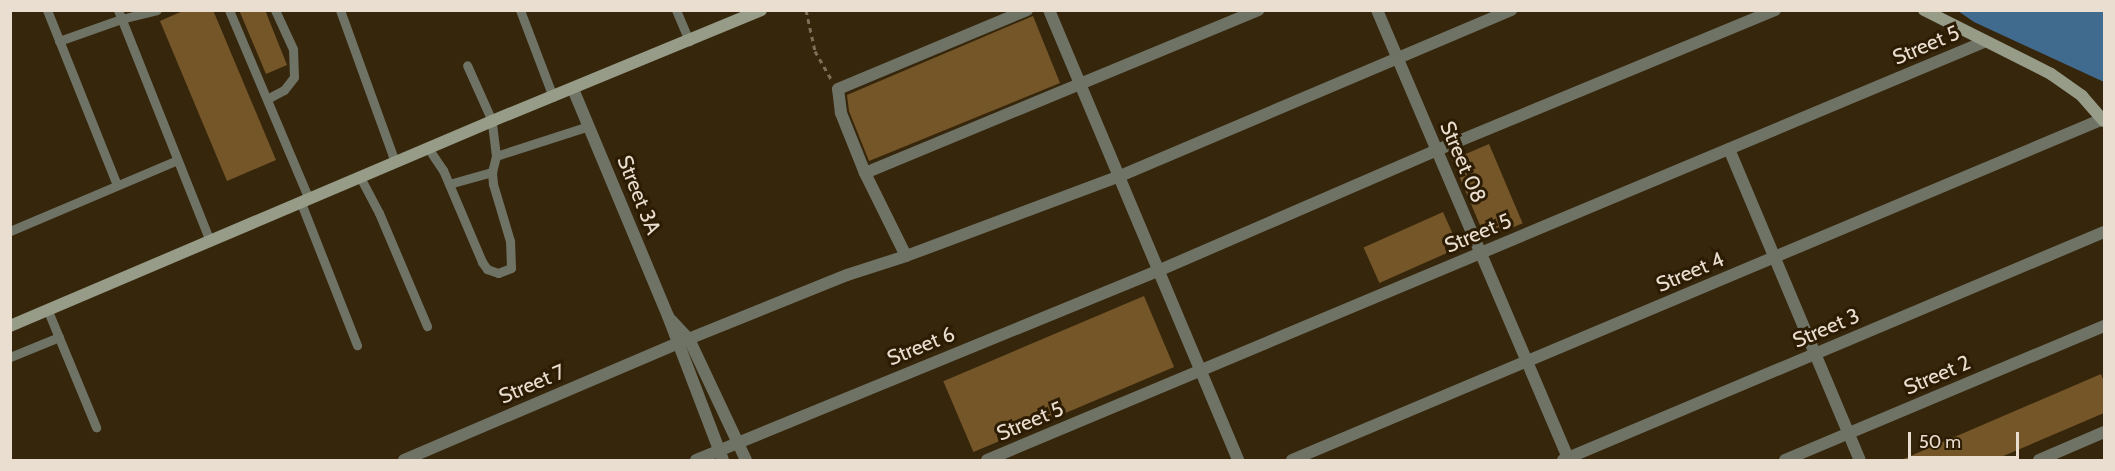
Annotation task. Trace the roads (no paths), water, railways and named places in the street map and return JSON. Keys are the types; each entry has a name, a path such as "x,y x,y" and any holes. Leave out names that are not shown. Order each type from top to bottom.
{"street":[{"path":"10,326 492,121 761,10"},
{"path":"906,256 865,173 841,113 838,89 1027,10"},
{"path":"1049,10 1238,460"},
{"path":"865,173 1082,86 1259,10"},
{"name":"Street 08","path":"1377,10 1567,460"},
{"name":"Street 7","path":"404,460 676,344 847,275 906,256 1120,176 1511,10"},
{"name":"Street 6","path":"696,460 721,456 740,442 1160,270 1437,150 1775,10"},
{"path":"1924,10 2051,74 2082,96 2104,120"},
{"name":"Street 5","path":"987,460 1984,42"},
{"name":"Street 3A","path":"573,88 668,316 676,344 721,456"},
{"name":"Street 4","path":"1292,460 2104,120"},
{"path":"1729,149 1860,460"},
{"name":"Street 3","path":"1567,460 2104,232"},
{"name":"Street 3A","path":"668,316 689,339 740,442 746,460"},
{"name":"Street 2","path":"1785,460 2104,326"},
{"path":"2039,460 2104,432"}],"lane":[{"path":"47,10 117,185"},
{"path":"59,40 119,15 157,10"},
{"path":"229,10 267,99 357,345"},
{"path":"267,99 284,90 294,77 293,49 275,10"},
{"path":"340,10 395,162"},
{"path":"520,10 553,97"},
{"path":"676,10 689,41"},
{"path":"119,15 210,241"},
{"path":"428,148 443,170 482,262 488,269 498,273 511,268 512,261 492,172 496,156 492,121 467,65"},
{"path":"496,156 589,126"},
{"path":"10,231 177,160"},
{"path":"449,184 492,172"},
{"path":"360,177 379,213 427,326"},
{"path":"48,311 96,427"},
{"path":"10,357 59,337"}],"water":[{"path":"1958,11 2104,11 2104,82 1974,22"}]}
